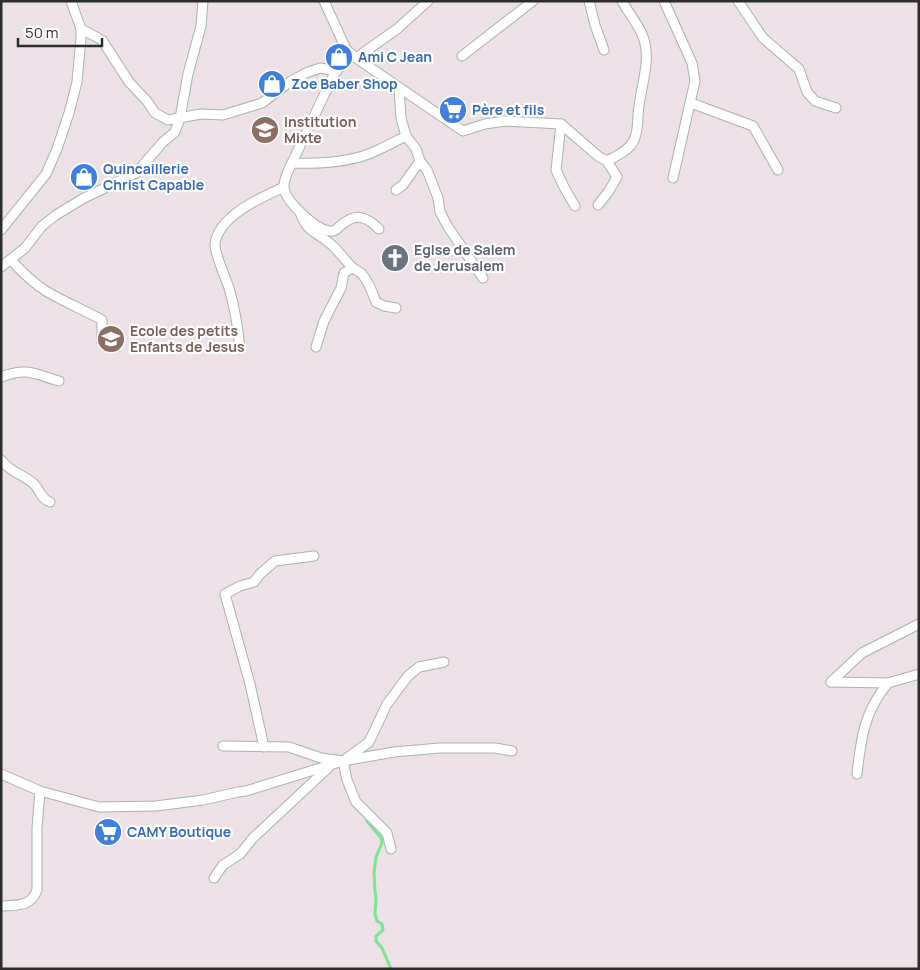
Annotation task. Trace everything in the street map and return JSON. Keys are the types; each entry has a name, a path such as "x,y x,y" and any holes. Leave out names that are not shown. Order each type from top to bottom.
{"street":[{"path":"1,230 46,174 57,150 77,82 81,29 71,1"},
{"path":"1,268 25,248 42,226 56,215 84,198 136,173 163,142 175,132 180,118 188,74 201,26 203,1"},
{"path":"324,1 346,49 356,58 463,131 485,124 505,121 561,124 598,156 607,161 617,176 598,205"},
{"path":"356,58 397,30 428,1"},
{"path":"462,56 533,1"},
{"path":"589,1 595,26 604,50"},
{"path":"607,161 626,150 634,141 646,68 646,53 642,35 622,1"},
{"path":"664,1 692,63 695,81 673,178"},
{"path":"738,1 763,38 799,69 807,92 814,102 836,108"},
{"path":"81,29 102,40 129,82 147,101 155,113 168,120 201,114 223,115 262,102 291,81 306,73 320,68 336,71"},
{"path":"346,49 292,163 284,187 290,204 313,224 329,232 334,231 351,218 364,218 372,221 379,229"},
{"path":"399,88 401,118 406,136 416,149 420,161 427,170 438,198 440,212 448,227 483,278"},
{"path":"691,102 753,126 778,170"},
{"path":"561,124 556,170 575,206"},
{"path":"292,163 314,164 356,157 377,151 406,136"},
{"path":"396,190 403,185 420,161"},
{"path":"240,349 236,315 215,245 220,232 230,218 248,204 284,187"},
{"path":"300,211 305,225 310,231 339,251 352,268 360,272 368,282 376,302 384,306 396,308"},
{"path":"11,260 26,276 45,291 102,320 102,341"},
{"path":"316,346 324,321 341,288 344,273 352,268"},
{"path":"1,377 18,372 33,372 59,381"},
{"path":"1,460 10,470 34,484 45,500 50,502"},
{"path":"264,747 250,684 225,594 240,586 254,582 275,561 314,556"},
{"path":"919,624 862,653 831,682 888,683 919,674"},
{"path":"1,774 40,791 99,807 156,806 203,800 246,791 342,761 369,742 387,704 408,676 419,667 444,662"},
{"path":"857,774 863,730 878,695 888,683"},
{"path":"223,746 289,747 321,758 342,761 394,752 440,748 495,748 512,751"},
{"path":"342,761 356,802 387,833 391,848"},
{"path":"214,878 223,865 240,854 253,838 330,766"},
{"path":"1,906 23,904 30,902 35,897 37,890 37,828 40,791"}],"waterway":[{"path":"367,821 381,838 382,843 376,857 374,873 375,914 377,921 382,924 383,930 376,936 376,941 382,948 391,969"}],"place":[{"name":"Ami C Jean","path":"339,57"},
{"name":"Zoe Baber Shop","path":"272,84"},
{"name":"Père et fils","path":"453,110"},
{"name":"Institution Mixte","path":"265,130"},
{"name":"Quincaillerie Christ Capable","path":"84,177"},
{"name":"Eglse de Salem de Jerusalem","path":"395,258"},
{"name":"Ecole des petits Enfants de Jesus","path":"111,339"},
{"name":"CAMY Boutique","path":"108,832"}]}
